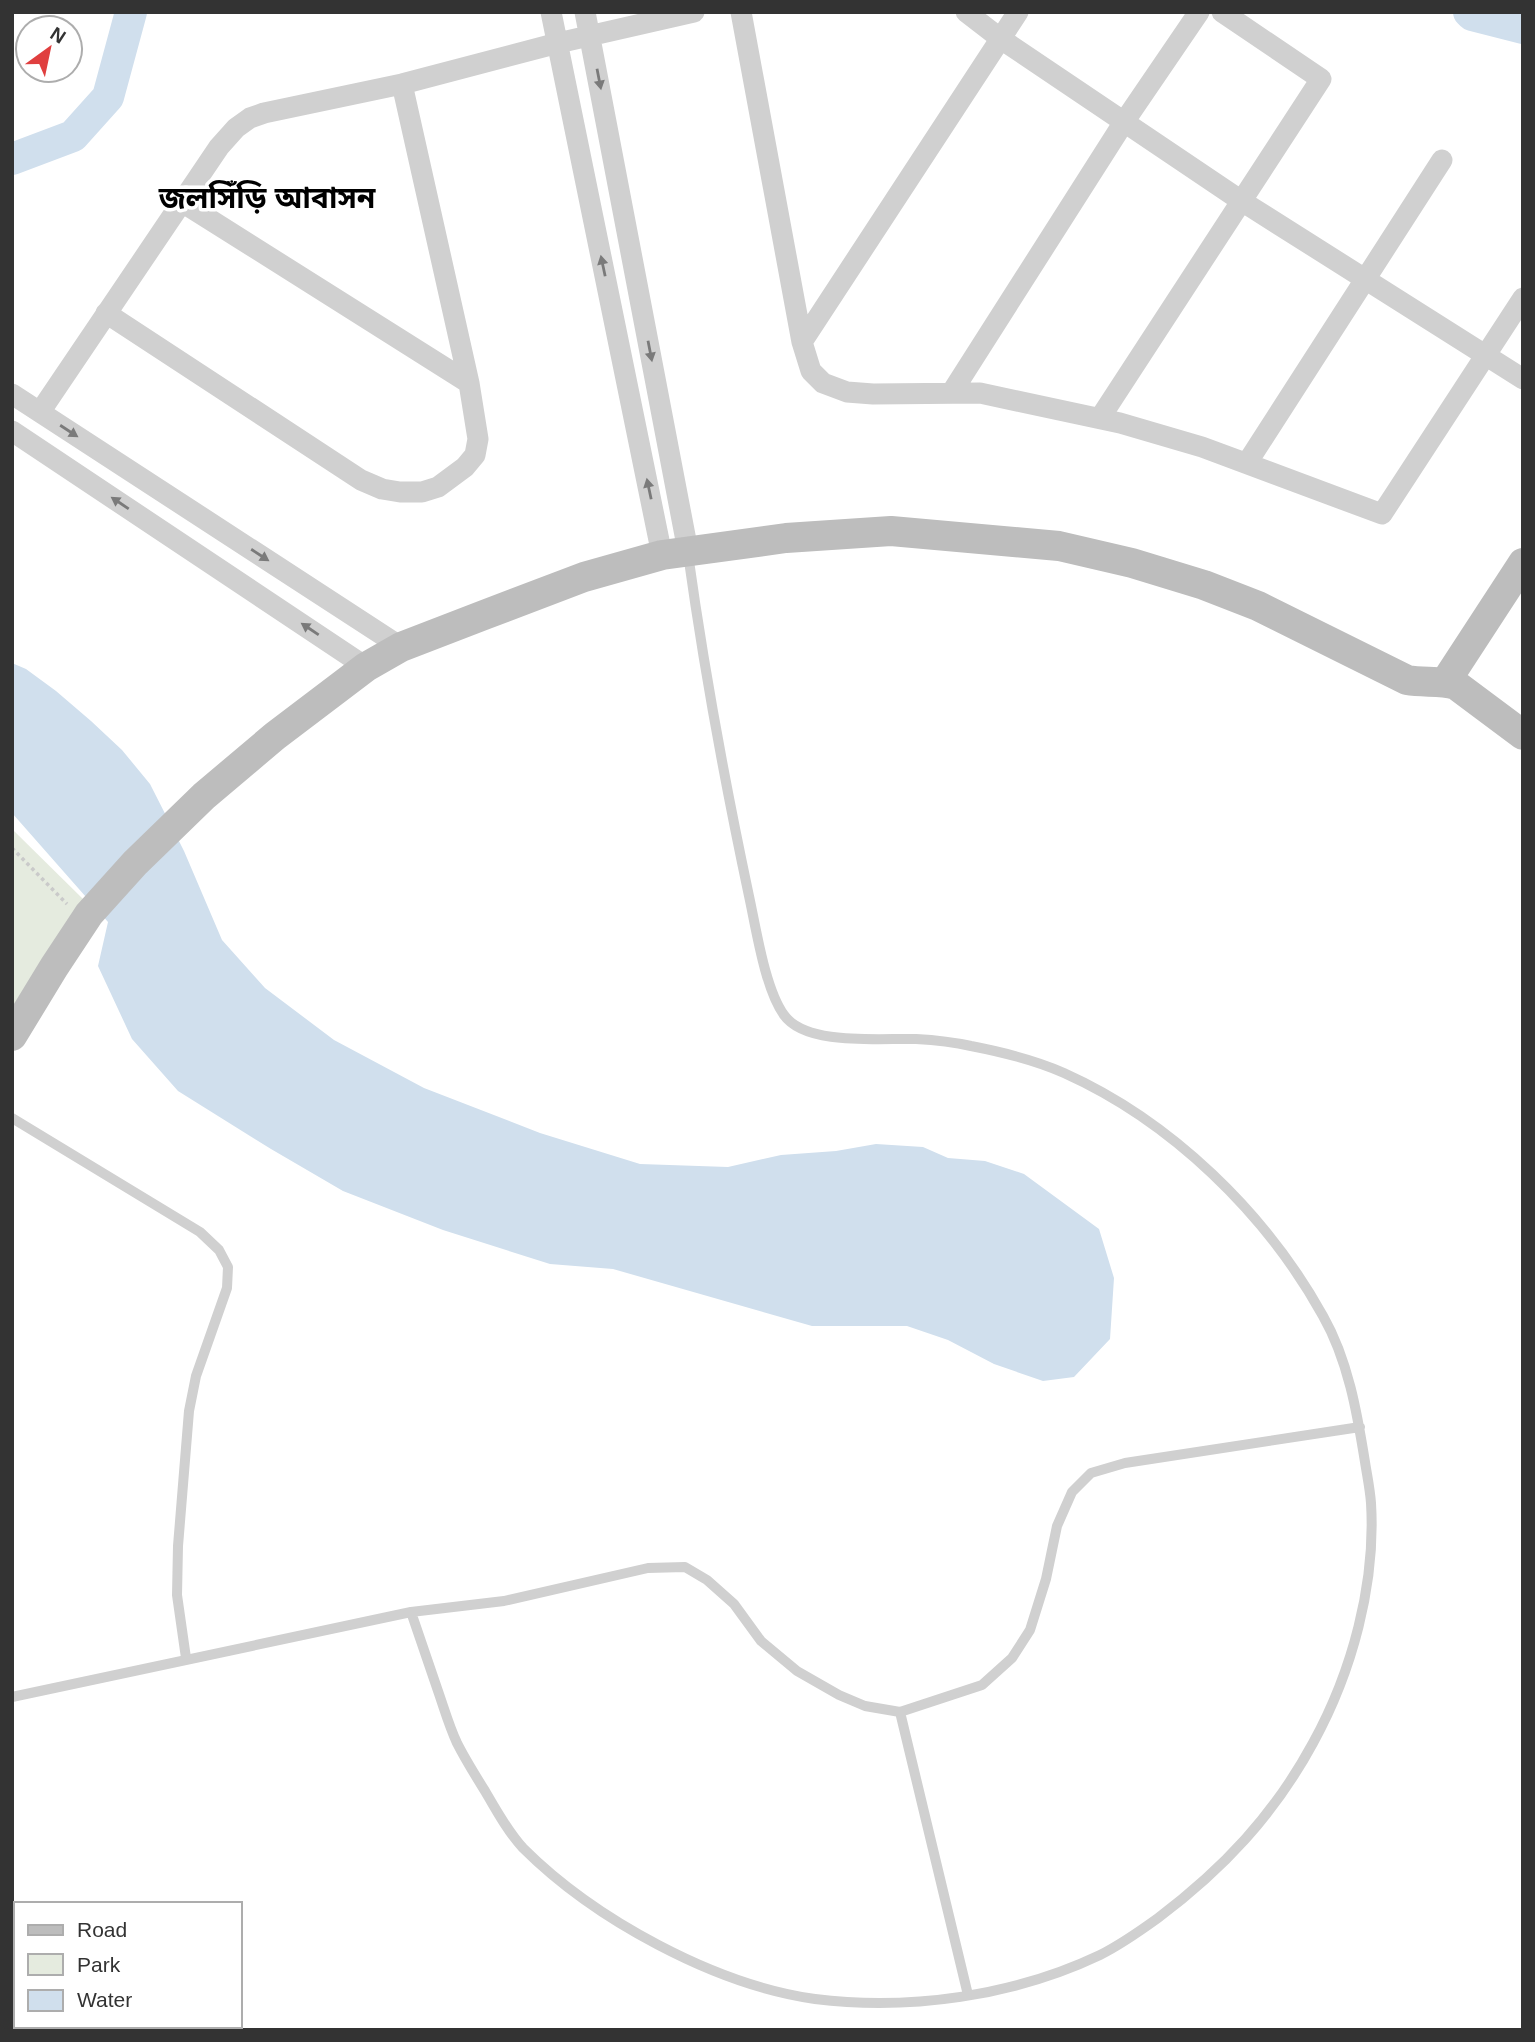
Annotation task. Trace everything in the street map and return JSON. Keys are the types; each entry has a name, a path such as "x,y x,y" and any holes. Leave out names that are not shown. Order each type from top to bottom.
{"street":[{"path":"551,12 675,553"},
{"path":"585,12 675,553"},
{"path":"40,412 219,147 236,128 250,118 277,109 402,84 558,43 694,12"},
{"path":"741,12 802,342 811,371 823,383 847,392 980,393 1100,418 1146,429 1247,463 1382,514 1523,298"},
{"path":"966,12 1240,200 1523,379"},
{"path":"802,342 1018,12"},
{"path":"951,392 1124,122 1199,12"},
{"path":"1100,418 1321,79 1222,12"},
{"path":"106,313 361,480 382,489 422,492 438,487 465,467 475,456 478,439 469,383 402,84"},
{"path":"1247,463 1442,160"},
{"path":"182,202 469,383"},
{"path":"12,394 401,647"},
{"path":"12,431 366,667"},
{"path":"12,1036 54,967 79,910 275,736 366,667 401,647 584,577 675,553 786,538 891,531 1059,546 1132,563 1203,584 1268,611 1408,680 1428,683 1446,681 1466,691 1523,735"},
{"path":"1446,681 1523,563"}],"lane":[{"path":"411,1612 455,1740 518,1843 561,1882 662,1949 774,1991 815,1999 883,2004 968,1995 1036,1979 1101,1955 1139,1932 1196,1889 1250,1836 1292,1782 1329,1712 1354,1640 1368,1573 1371,1503 1360,1427 1348,1375 1326,1319 1285,1257 1239,1202 1174,1140 1110,1096 1046,1066 1011,1055 925,1039 813,1034 795,1027 786,1019 778,1006 764,964 738,845 701,645 675,553"},
{"path":"12,1118 201,1232 219,1250 228,1267 227,1288 196,1376 189,1411 178,1546 177,1595 186,1658"},
{"path":"12,1697 411,1612 505,1601 648,1568 685,1567 707,1580 734,1604 761,1641 797,1671 839,1695 865,1706 900,1712 982,1685 1012,1658 1030,1630 1046,1579 1057,1526 1072,1492 1091,1473 1125,1463 1360,1427"},
{"path":"900,1712 968,1995"}],"path":[{"path":"12,848 79,910"}],"green space":[{"path":"12,829 85,901 12,1026"}],"water":[{"path":"12,663 26,669 56,691 122,750 150,784 184,851 222,940 265,988 334,1040 424,1088 540,1133 640,1164 728,1167 781,1155 836,1151 876,1144 923,1147 948,1158 985,1161 1024,1174 1099,1229 1114,1278 1110,1339 1074,1377 1043,1381 994,1364 948,1340 907,1326 812,1326 613,1269 550,1264 443,1230 343,1191 271,1149 178,1091 132,1039 98,966 108,922 12,813"}],"waterway":[{"path":"12,159 73,136 108,97 131,12"},
{"path":"1469,12 1523,28"}],"district":[{"name":"জলসিঁড়ি আবাসন","path":"267,197"}]}
